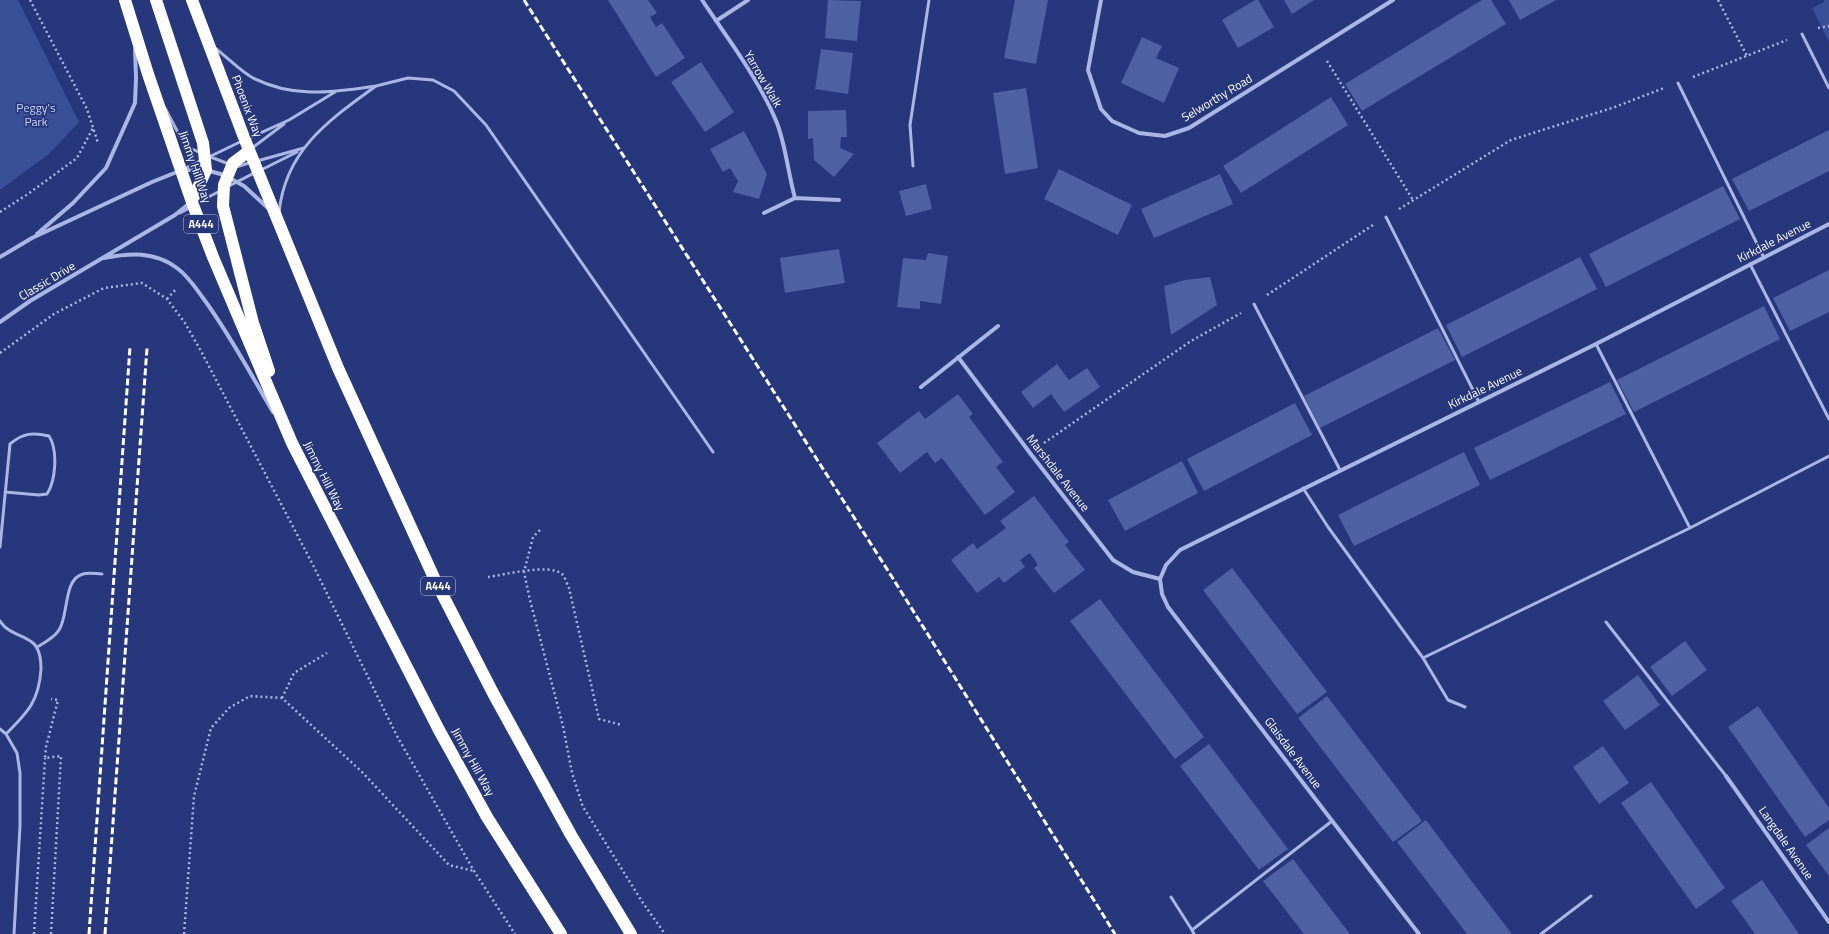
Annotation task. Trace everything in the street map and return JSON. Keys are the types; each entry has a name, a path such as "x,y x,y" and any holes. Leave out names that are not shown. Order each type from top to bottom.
{"highway":[{"name":"Jimmy Hill Way","path":"126,0 134,32 148,74 213,257 292,443 439,730 488,817 561,934"},
{"path":"156,0 203,143 206,160 193,203"},
{"name":"Phoenix Way","path":"192,0 207,42 279,221"},
{"path":"252,156 232,165 232,179 223,189 223,206 254,323 292,443"},
{"name":"A444","path":"279,221 338,368 436,582 493,693 571,835 631,934"}],"street":[{"name":"Yarrow Walk","path":"702,0 764,96 777,124 795,198"},
{"path":"716,21 748,0"},
{"name":"Selworthy Road","path":"1101,0 1088,70 1093,91 1101,109 1112,121 1139,133 1165,136 1190,128 1393,0"},
{"path":"32,238 73,203 106,168 135,103 136,78 134,32"},
{"path":"0,257 32,238 152,182 206,160 261,200 279,221"},
{"path":"764,213 795,198 839,200"},
{"name":"Classic Drive","path":"0,322 30,301 104,258 193,203"},
{"name":"Kirkdale Avenue","path":"1160,579 1166,565 1180,550 1596,344 1829,224"},
{"path":"104,258 129,253 149,256 177,267 188,278 215,314 292,443"},
{"path":"921,387 998,326"},
{"name":"Marshdale Avenue","path":"958,357 1113,560 1133,572 1160,579"},
{"name":"Glaisdale Avenue","path":"1160,579 1162,594 1168,607 1419,934"},
{"name":"Langdale Avenue","path":"1726,776 1829,922"}],"lane":[{"path":"913,166 910,125 929,0"},
{"path":"1802,34 1829,88"},
{"path":"207,42 252,77 273,86 298,92 336,92 376,86 408,78 433,80 454,91 486,125 713,452"},
{"path":"148,74 186,146 206,160 232,165"},
{"path":"1678,83 1764,258"},
{"path":"279,221 284,183 294,162 304,148 332,118 376,86"},
{"path":"232,179 252,156 289,120 336,92"},
{"path":"252,156 289,120"},
{"path":"252,156 304,148"},
{"path":"182,170 206,160 252,156 304,148"},
{"path":"193,203 223,189"},
{"path":"1386,217 1479,402"},
{"path":"1750,264 1829,419"},
{"path":"1254,304 1340,470"},
{"path":"1596,344 1690,528"},
{"path":"0,547 5,492 10,444 19,437 27,434 49,436 53,443 54,462 51,487 47,494 39,495 5,492"},
{"path":"1423,658 1690,528 1829,456"},
{"path":"1303,488 1332,533 1423,658 1448,700 1466,707"},
{"path":"37,647 59,630 73,581 77,576 85,573 102,574"},
{"path":"0,621 8,630 32,642 37,647 41,665 40,684 36,696 23,717 6,734"},
{"path":"1606,622 1726,776"},
{"path":"0,729 6,734 17,753 20,773 20,826 14,934"},
{"path":"1192,930 1332,821"},
{"path":"1541,934 1591,896"},
{"path":"1171,897 1194,934"}],"path":[{"path":"0,212 28,194 77,158 93,128 87,109 30,0"},
{"path":"1718,0 1747,56"},
{"path":"1030,453 1191,341 1232,318 1346,242 1511,140 1615,107 1820,27 1829,26"},
{"path":"1317,48 1331,66 1413,200"},
{"path":"0,352 54,314 104,288 142,283 167,299 185,323 202,353 312,563 397,736 474,871 515,934"},
{"path":"540,530 533,537 524,572 563,726 572,773 583,807 643,903 665,934"},
{"path":"488,577 544,569 554,570 562,574 569,588 599,719 622,725"},
{"path":"282,698 294,673 327,653"},
{"path":"34,934 46,747 58,700 36,696"},
{"path":"184,934 194,796 211,728 229,708 250,696 282,698 362,772 449,865 474,871"},
{"path":"45,758 61,756 51,934"}],"green space":[{"name":"Peggy's Park","path":"0,0 18,0 79,122 49,154 0,190"},
{"path":"1824,0 1829,0 1829,42 1812,8 1824,2"}],"building":[{"path":"608,0 648,0 657,13 650,17 656,27 662,23 685,58 656,77"},
{"path":"828,0 861,1 857,41 825,38"},
{"path":"1015,0 1048,0 1036,64 1004,58"},
{"path":"1255,0 1258,0 1274,27 1238,48 1222,20"},
{"path":"1284,0 1314,0 1292,14"},
{"path":"1482,0 1491,0 1506,24 1362,111 1345,84"},
{"path":"1509,0 1556,0 1520,20"},
{"path":"1142,37 1162,46 1156,58 1179,68 1164,103 1121,83"},
{"path":"821,49 853,53 848,94 815,89"},
{"path":"701,62 734,112 705,132 671,82"},
{"path":"1026,88 1038,168 1005,174 993,93"},
{"path":"1331,97 1348,125 1241,193 1223,166"},
{"path":"846,110 847,137 841,137 840,148 854,154 834,177 814,160 813,138 808,139 808,111"},
{"path":"1829,130 1829,171 1749,211 1732,179"},
{"path":"744,131 767,174 759,199 733,192 738,181 730,168 723,172 710,149"},
{"path":"1059,169 1132,205 1118,235 1044,199"},
{"path":"1220,174 1233,204 1154,238 1141,209"},
{"path":"926,184 932,209 906,216 899,191"},
{"path":"1723,186 1740,219 1606,287 1589,254"},
{"path":"839,249 845,283 785,293 780,258"},
{"path":"928,253 948,256 941,304 920,301 920,309 897,307 903,258 926,260"},
{"path":"1580,257 1597,289 1462,357 1446,325"},
{"path":"1829,270 1829,312 1790,331 1773,298"},
{"path":"1210,277 1217,305 1171,335 1164,286 1185,280"},
{"path":"1764,306 1780,339 1634,412 1617,380"},
{"path":"1438,328 1455,360 1320,428 1304,396"},
{"path":"1057,364 1069,380 1087,368 1100,387 1064,412 1051,394 1033,408 1021,392"},
{"path":"1610,382 1626,414 1490,480 1474,448"},
{"path":"958,394 973,414 969,417 1003,462 996,467 1015,492 985,515 942,458 935,463 927,452 900,473 877,443 919,411 925,419"},
{"path":"1295,403 1312,435 1204,491 1187,459"},
{"path":"1464,452 1480,485 1354,546 1338,515"},
{"path":"1182,461 1198,493 1125,531 1108,500"},
{"path":"1034,496 1069,542 1065,545 1085,570 1054,593 1034,568 1038,565 1030,553 1020,560 1025,567 1004,583 999,577 977,593 951,560 973,543 977,549 1006,528 1000,521"},
{"path":"1232,568 1327,692 1297,714 1203,590"},
{"path":"1100,599 1204,737 1175,759 1070,621"},
{"path":"1685,641 1707,670 1672,696 1650,667"},
{"path":"1638,675 1660,705 1625,730 1603,701"},
{"path":"1327,696 1422,821 1393,842 1298,718"},
{"path":"1758,706 1829,808 1829,820 1805,837 1728,727"},
{"path":"1209,744 1288,849 1259,870 1180,766"},
{"path":"1603,746 1629,783 1599,804 1573,767"},
{"path":"1651,782 1725,888 1696,909 1621,803"},
{"path":"1426,820 1512,934 1467,934 1397,842"},
{"path":"1829,828 1829,876 1806,845"},
{"path":"1293,859 1350,934 1304,934 1263,881"},
{"path":"1762,880 1799,934 1755,934 1731,901"}],"railway":[{"path":"524,0 892,577 1115,934"},
{"path":"89,934 130,347"},
{"path":"105,934 147,348"}]}
